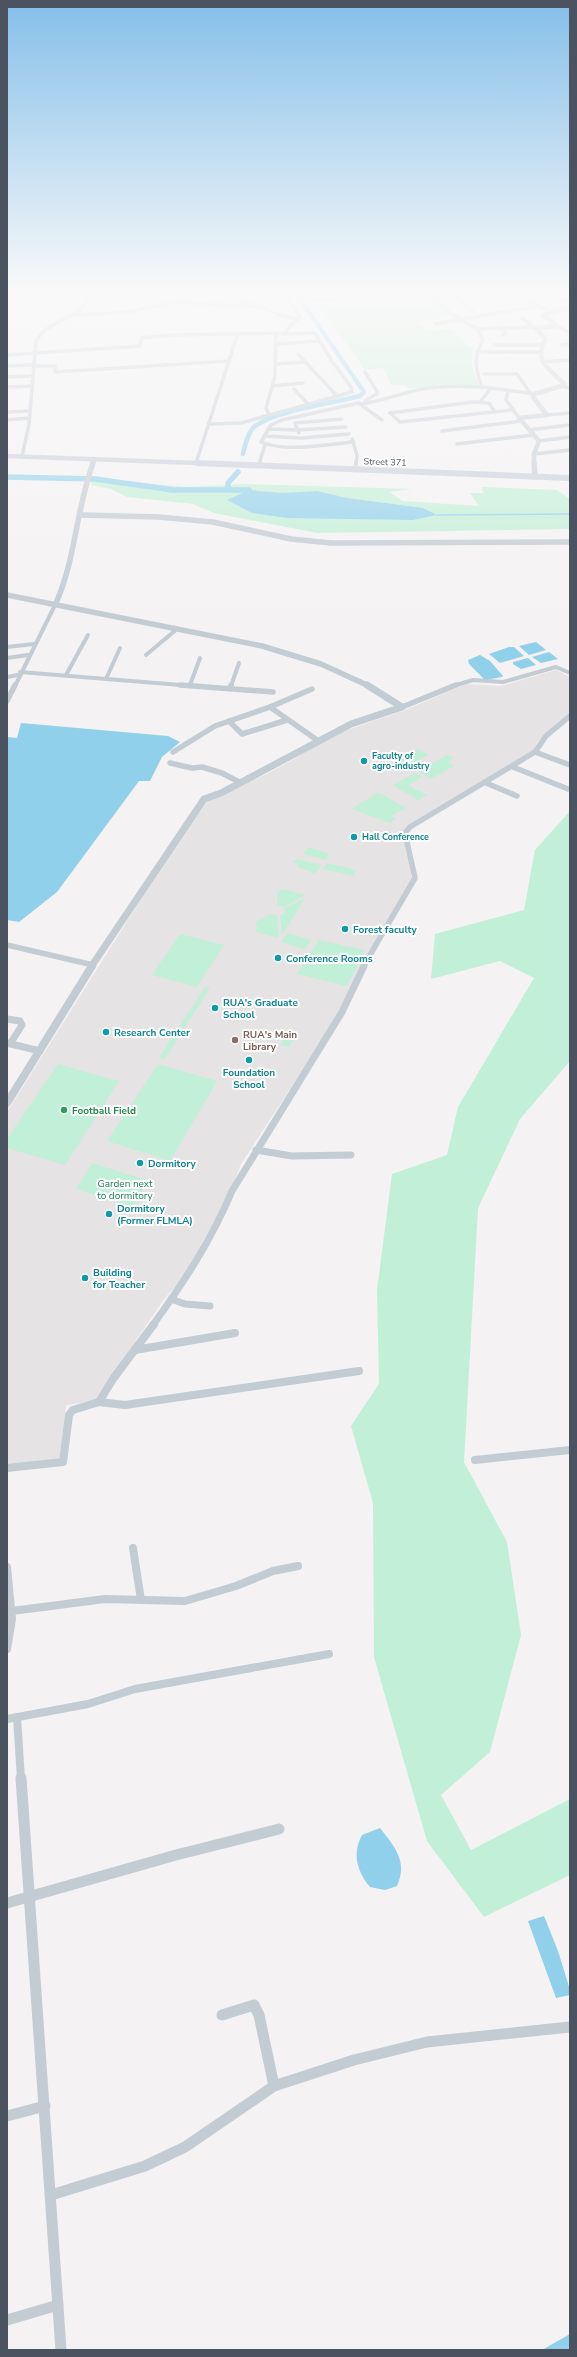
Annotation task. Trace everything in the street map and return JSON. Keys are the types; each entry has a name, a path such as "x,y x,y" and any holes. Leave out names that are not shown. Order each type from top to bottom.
{"main road":[{"name":"Street 371","path":"7,456 570,478"}],"street":[{"path":"22,457 25,449 31,400"},
{"path":"196,464 217,400"},
{"path":"268,400 266,408 269,414"},
{"path":"304,400 308,404"},
{"path":"210,424 241,423 323,400"},
{"path":"354,442 304,445 265,445 261,442 268,429 282,420 359,403 366,400"},
{"path":"359,403 376,403 386,400"},
{"path":"506,400 520,420 539,441"},
{"path":"535,400 547,415"},
{"path":"494,411 490,404 480,402 390,413 400,422 512,410"},
{"path":"359,403 382,420"},
{"path":"334,408 342,419 354,442 357,455 355,470"},
{"path":"7,412 30,411"},
{"path":"442,431 547,415 570,413"},
{"path":"7,420 29,418"},
{"path":"304,445 294,424 297,422 342,419"},
{"path":"529,430 570,425"},
{"path":"268,429 298,430 346,427"},
{"path":"264,436 301,438 350,434"},
{"path":"457,444 534,435"},
{"path":"539,441 570,437"},
{"path":"535,477 534,454 539,441"},
{"path":"259,466 265,445"},
{"path":"534,454 570,450"},
{"path":"8,698 28,655 56,604 71,568 86,481 94,460"},
{"path":"81,515 159,517 213,522 291,539 331,543 570,542"},
{"path":"7,595 259,645 315,663 360,682 388,697 402,707"},
{"path":"146,655 177,628"},
{"path":"66,675 88,635"},
{"path":"7,647 34,644"},
{"path":"106,679 120,648"},
{"path":"7,658 28,655"},
{"path":"190,685 200,658"},
{"path":"230,688 239,663"},
{"path":"7,1103 152,872 204,799 241,783 293,756 317,740 351,724 402,707 462,682 474,680 503,682 556,667 570,673"},
{"path":"7,677 19,673 66,675 273,692"},
{"path":"173,752 200,734 229,721 270,707 312,689"},
{"path":"270,707 286,720 317,740"},
{"path":"99,1402 113,1379 184,1281 222,1217 232,1191 256,1150 342,1012 360,972 415,878 407,847 406,833 410,827 513,767 535,752 546,736 570,716"},
{"path":"229,721 242,734 286,720"},
{"path":"535,752 570,765"},
{"path":"170,763 192,768 202,767 222,773 241,783"},
{"path":"513,767 568,789"},
{"path":"486,783 517,796"},
{"path":"7,945 93,965"},
{"path":"7,1019 20,1021 22,1025 9,1044 40,1051"},
{"path":"256,1150 291,1157 351,1155"},
{"path":"171,1299 185,1304 210,1306"},
{"path":"135,1350 236,1333"},
{"path":"7,1468 63,1462 69,1415 73,1410 99,1402 125,1405 359,1371"},
{"path":"475,1460 570,1450"},
{"path":"133,1548 141,1600"},
{"path":"12,1611 105,1599 185,1601 236,1586 273,1571 298,1566"},
{"path":"7,1567 12,1611 10,1642 7,1649"},
{"path":"61,2350 31,1895 12,1718 88,1704 135,1689 330,1654"},
{"path":"7,1903 176,1855 279,1829"},
{"path":"222,2015 254,2005 259,2015 274,2086"},
{"path":"51,2195 145,2166 185,2147 274,2086 361,2058 427,2042 570,2027"},
{"path":"7,2116 45,2106"},
{"path":"7,2320 58,2305"}],"shaded area":[{"path":"556,670 570,677 570,715 537,742 533,754 408,827 407,852 412,878 326,1034 241,1164 228,1197 182,1279 164,1299 95,1401 66,1405 60,1461 7,1466 7,1112 165,861 208,800 265,775 296,758 329,736 403,711 466,684 501,686"}],"green space":[{"path":"93,478 185,487 247,484 411,489 390,492 402,501 479,506 470,493 483,493 482,487 557,490 570,499 570,529 317,533 214,513 193,504 127,497 111,489 91,485"},
{"path":"418,749 428,755 407,767 396,761"},
{"path":"447,755 454,758 448,762 454,766 431,779 418,771"},
{"path":"415,773 422,777 408,785 427,795 418,800 393,785"},
{"path":"378,792 406,808 391,816 395,819 390,823 352,809"},
{"path":"570,811 570,1061 520,1119 478,1208 464,1462 507,1542 521,1635 490,1752 441,1795 471,1850 570,1799 570,1875 484,1917 427,1841 374,1657 373,1503 351,1426 379,1384 377,1290 392,1174 447,1155 458,1107 534,978 500,961 431,979 435,934 524,910 535,850"},
{"path":"309,847 329,854 326,860 303,854"},
{"path":"296,859 321,865 317,872 313,874 310,871 297,867 298,864 293,862"},
{"path":"327,863 356,871 353,876 323,869"},
{"path":"281,889 306,895 284,907 277,905 277,891 280,892"},
{"path":"305,898 282,935 280,916 285,913 285,908"},
{"path":"271,914 277,916 279,938 256,932 257,926 255,922"},
{"path":"287,933 311,940 305,949 281,942"},
{"path":"180,934 224,945 197,987 152,975"},
{"path":"319,940 365,950 347,986 297,974"},
{"path":"205,987 210,988 182,1031 177,1030"},
{"path":"289,1030 297,1032 289,1047 280,1045"},
{"path":"174,1035 179,1037 165,1059 159,1057"},
{"name":"Football Field","path":"58,1064 119,1081 65,1165 7,1148 7,1139"},
{"path":"158,1064 217,1081 170,1161 107,1141"},
{"name":"Garden next to dormitory","path":"92,1163 149,1181 133,1207 76,1189"}],"water":[{"path":"249,490 283,493 317,491 347,498 423,508 437,515 413,520 288,518 252,513 227,500"},
{"path":"536,642 546,650 529,655 519,646"},
{"path":"509,647 514,647 524,656 500,663 489,654"},
{"path":"549,652 558,659 541,663 532,657"},
{"path":"480,655 490,661 503,676 485,680 469,664 468,660"},
{"path":"528,658 536,665 521,669 513,664 513,662"},
{"path":"21,723 168,736 180,742 162,757 150,781 139,781 57,892 19,922 7,920 7,737 17,738"},
{"path":"380,1828 395,1848 401,1869 397,1886 385,1890 370,1887 362,1875 357,1862 357,1849 362,1835"},
{"path":"544,1916 558,1951 570,1990 570,1995 556,1998 528,1921"},
{"path":"570,2334 570,2350 542,2350"}],"waterway":[{"path":"243,454 249,434 253,428 261,422 288,412 342,400"},
{"path":"228,489 228,483 238,472"},
{"path":"7,477 95,479 173,490 249,490"},
{"path":"437,515 570,514"}],"place":[{"name":"Faculty of agro-industry","path":"364,761"},
{"name":"Hall Conference","path":"354,837"},
{"name":"Forest faculty","path":"345,929"},
{"name":"Conference Rooms","path":"278,958"},
{"name":"RUA's Graduate School","path":"215,1008"},
{"name":"Research Center","path":"106,1032"},
{"name":"RUA's Main Library","path":"235,1040"},
{"name":"Foundation School","path":"249,1060"},
{"name":"Football Field","path":"64,1110"},
{"name":"Dormitory","path":"140,1163"},
{"name":"Dormitory (Former FLMLA)","path":"109,1214"},
{"name":"Building for Teacher","path":"85,1278"}]}
